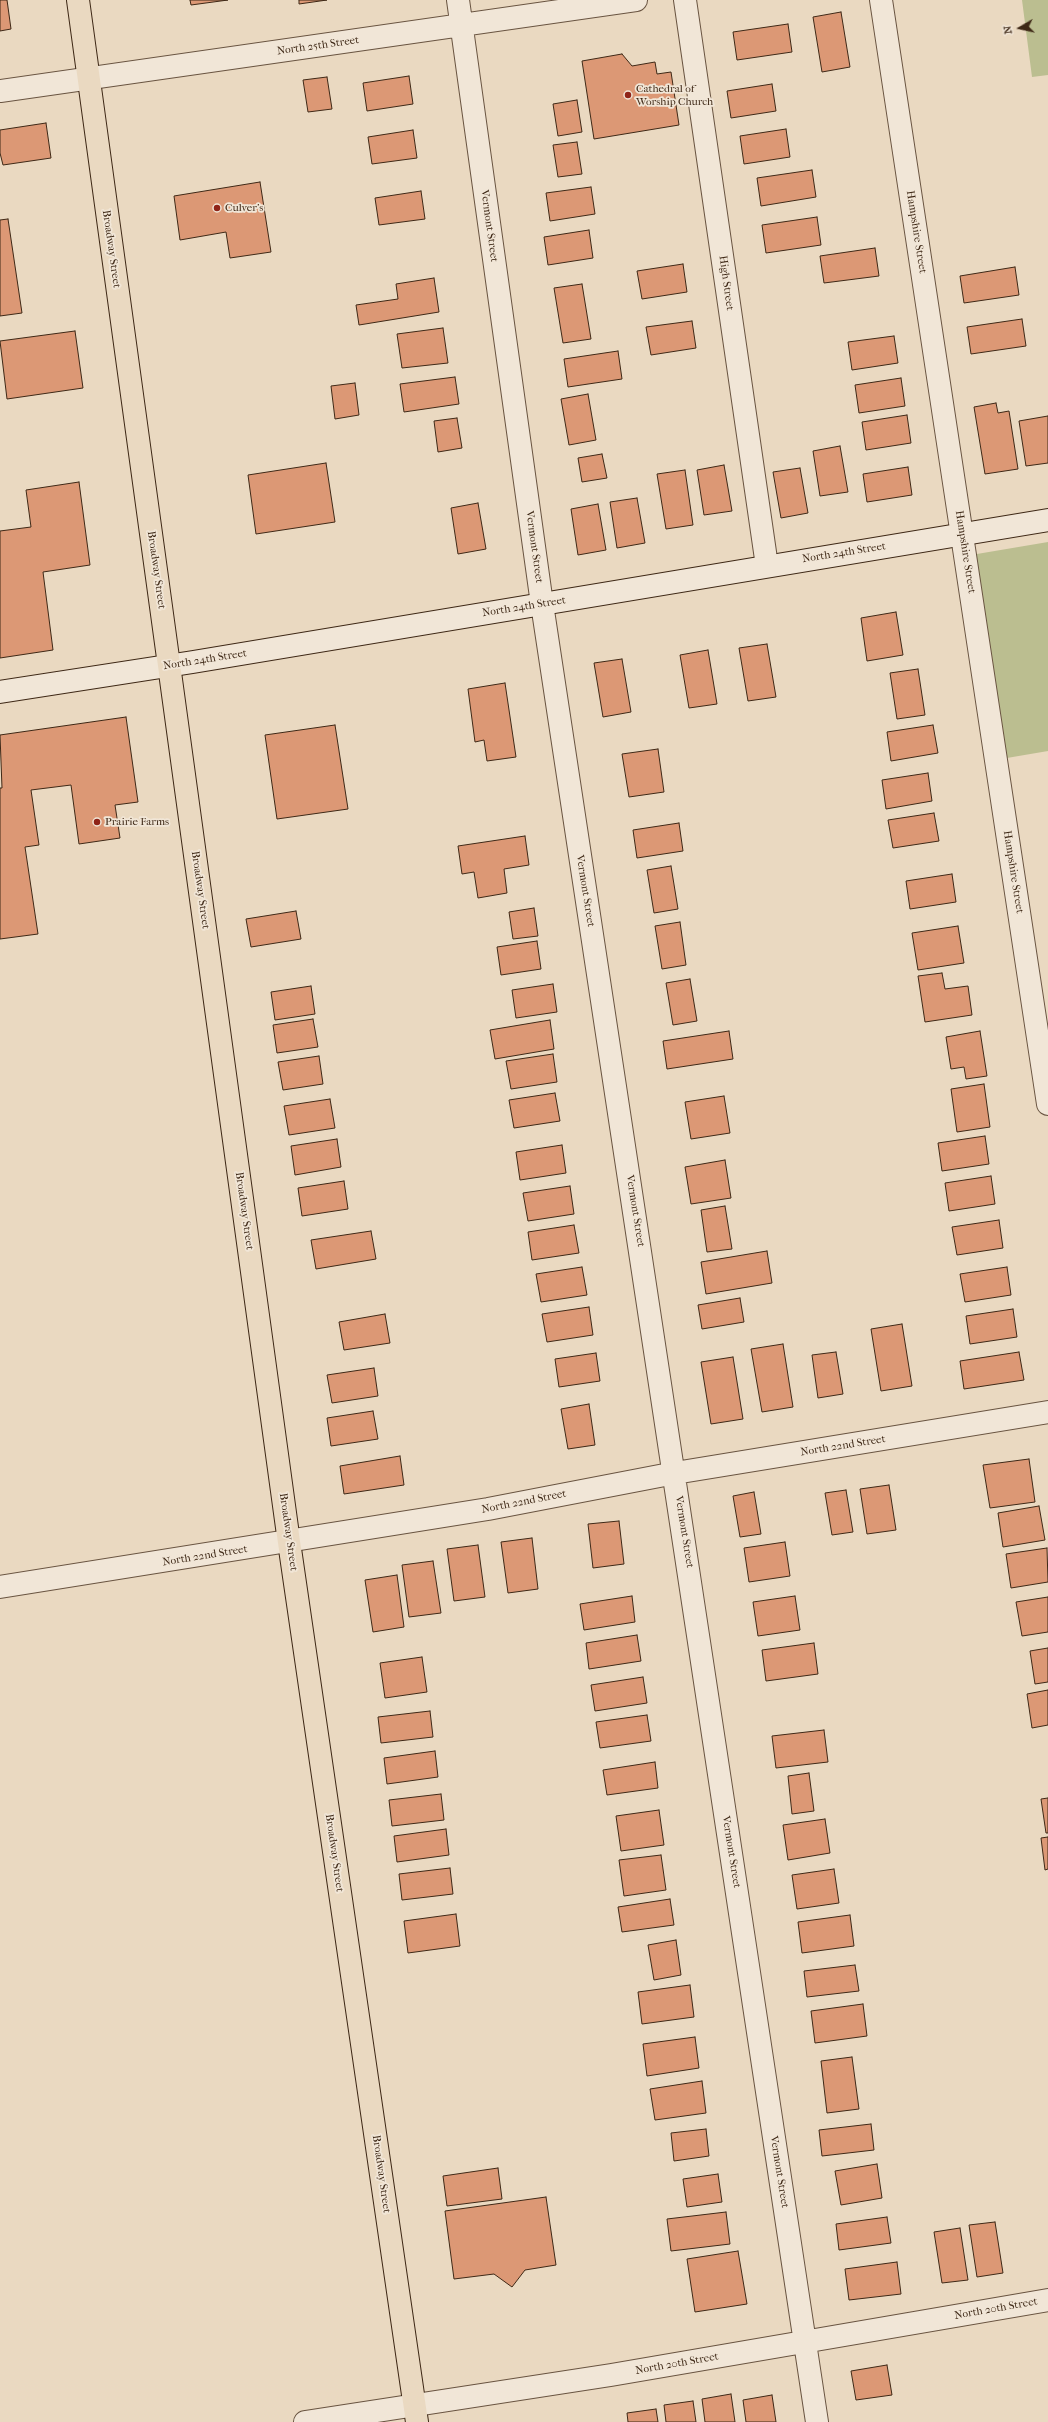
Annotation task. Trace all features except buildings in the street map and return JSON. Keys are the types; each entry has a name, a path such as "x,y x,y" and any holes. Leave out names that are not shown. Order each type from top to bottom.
{"main road":[{"name":"Broadway Street","path":"78,0 289,1542 415,2413"}],"street":[{"name":"Vermont Street","path":"458,0 460,26 542,604 675,1473 817,2422"},
{"name":"North 25th Street","path":"0,91 636,0"},
{"name":"High Street","path":"685,0 767,566"},
{"name":"Hampshire Street","path":"881,0 1048,1104"},
{"name":"North 24th Street","path":"0,692 1048,520"},
{"name":"North 22nd Street","path":"0,1587 488,1509 675,1473 1048,1412"},
{"name":"North 20th Street","path":"305,2422 415,2413 611,2375 1048,2300"}],"green space":[{"path":"1022,0 1048,0 1048,75 1032,77"},
{"path":"1048,542 1048,751 1001,759 971,555"}],"place":[{"name":"Cathedral of Worship Church","path":"628,95"},
{"name":"Culver's","path":"217,208"},
{"name":"Prairie Farms","path":"97,822"}]}
